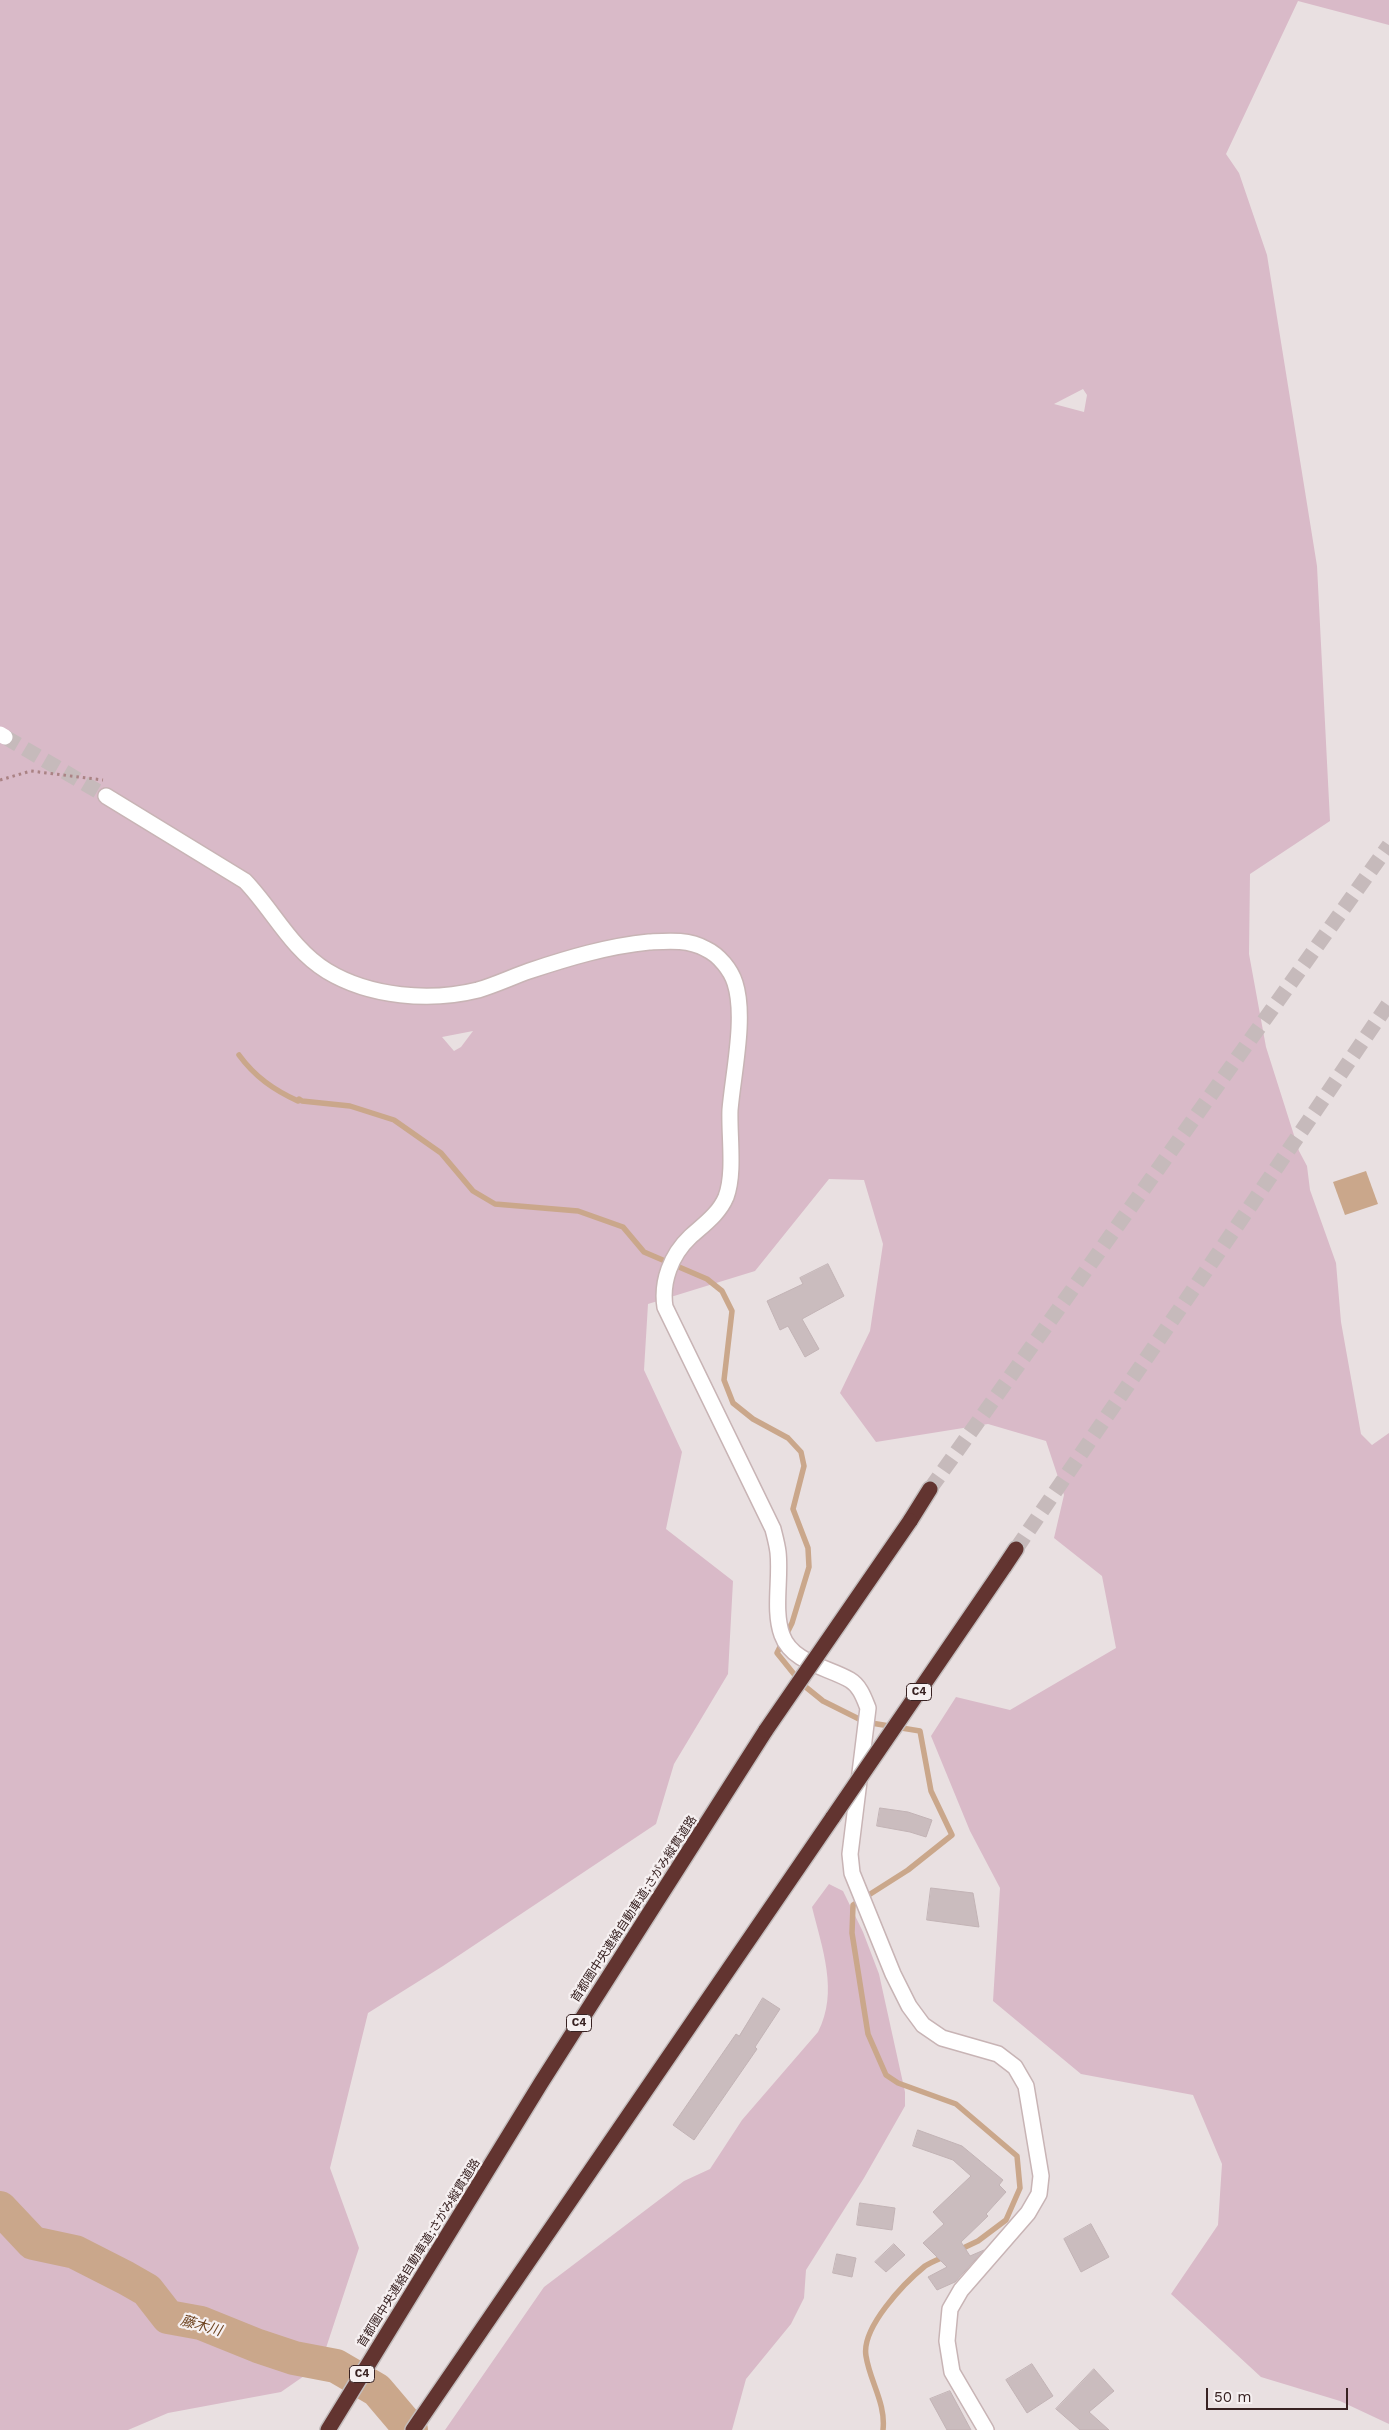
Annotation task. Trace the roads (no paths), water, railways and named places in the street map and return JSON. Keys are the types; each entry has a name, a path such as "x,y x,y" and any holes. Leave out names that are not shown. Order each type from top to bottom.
{"highway":[{"name":"首都圏中央連絡自動車道;さがみ縦貫道路","path":"328,2430 541,2083 766,1730 930,1489"},
{"name":"C4","path":"413,2430 1016,1549"}],"street":[{"path":"106,788 245,881 263,899 290,939 306,955 327,971 347,981 382,992 409,995 477,990 530,970 622,944 675,940 707,949 724,963 735,982 739,1020 730,1112 730,1176 726,1196 715,1215 687,1240 675,1258 665,1277 663,1293 665,1307 773,1529 778,1552 779,1617 782,1636 792,1650 808,1662 852,1680 862,1691 868,1708 850,1854 852,1873 858,1890 893,1974 909,2006 923,2025 942,2038 998,2054 1015,2067 1026,2086 1041,2176 1039,2194 1028,2214 961,2290 950,2309 947,2342 952,2372 986,2430"}],"waterway":[{"path":"239,1055 266,1082 298,1101 299,1099 302,1101 350,1106 394,1120 441,1153 473,1191 495,1204 578,1211 623,1227 644,1252 707,1279 722,1291 732,1311 724,1380 733,1403 753,1419 788,1438 801,1452 804,1466 793,1509 808,1548 809,1567 792,1623 777,1653 802,1684 823,1701 865,1722 920,1731 931,1791 952,1835 908,1870 853,1905 852,1933 868,2034 886,2075 898,2083 956,2104 1017,2156 1020,2188 1006,2220 978,2241 959,2250"},
{"name":"藤木川","path":"0,2208 33,2243 75,2252 126,2278 147,2290 168,2317 201,2323 294,2358 336,2366 377,2390 411,2430"},
{"path":"883,2430 880,2402 866,2356 866,2345 870,2333 886,2307 906,2283 925,2266 946,2256"}],"tunnel":[{"path":"5,737 106,796"},
{"path":"930,1489 1389,845"},
{"path":"1016,1549 1389,1003"}]}
